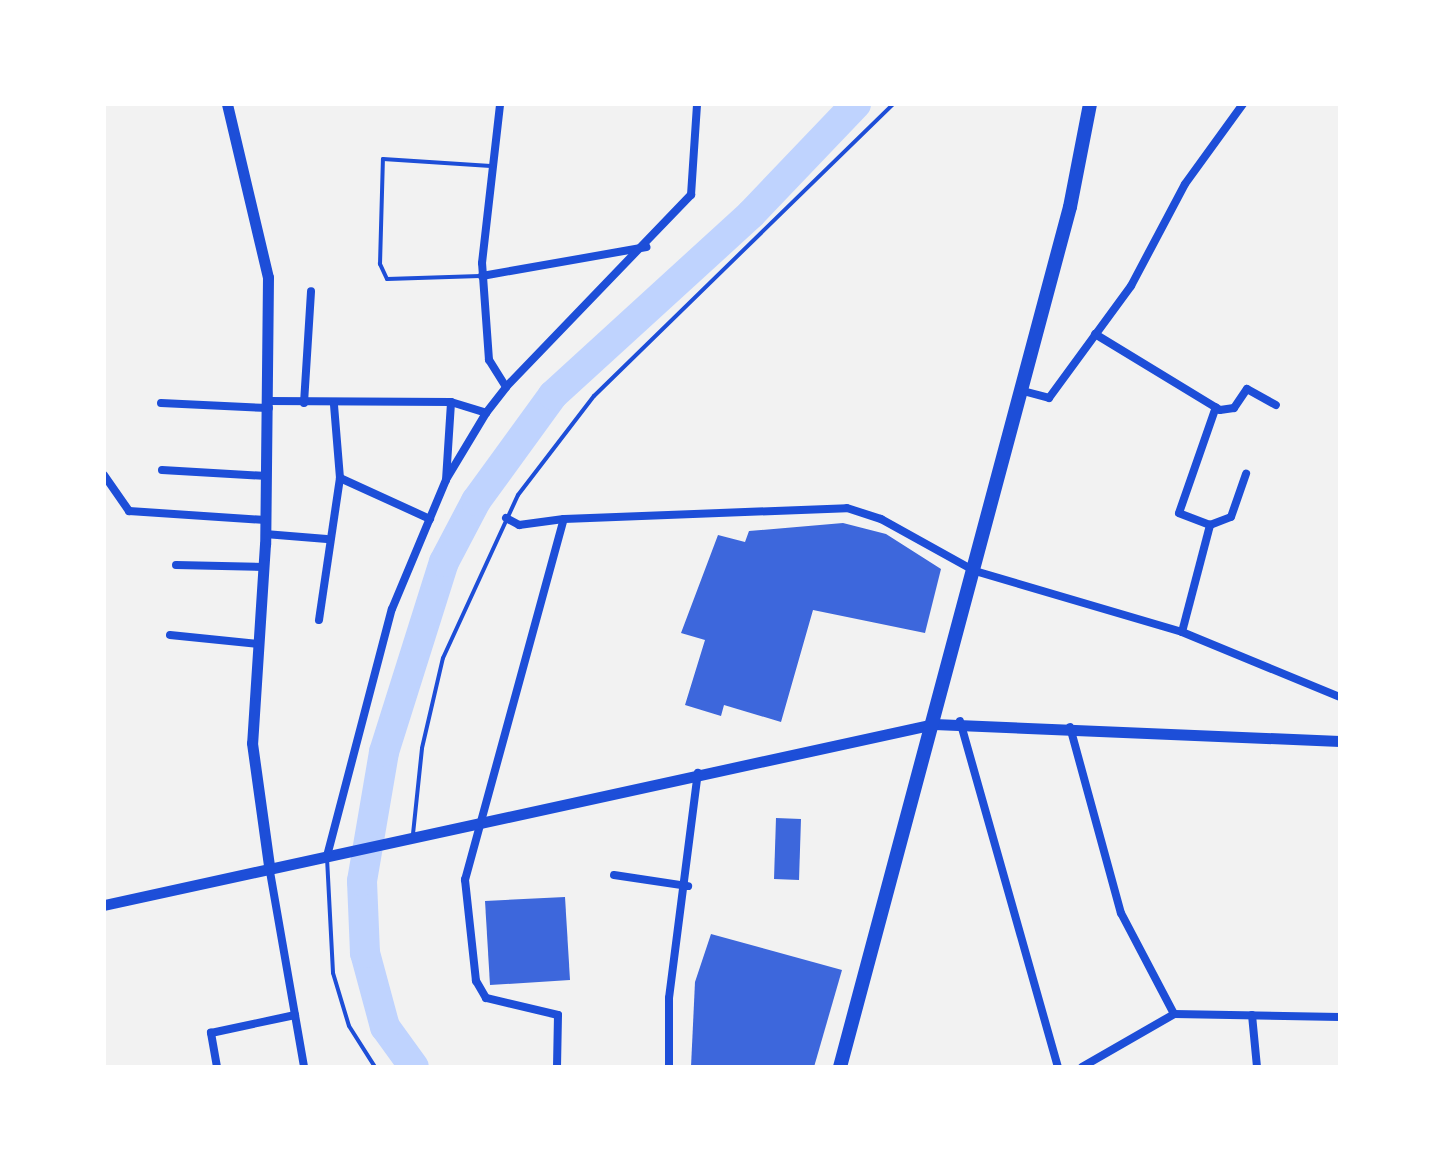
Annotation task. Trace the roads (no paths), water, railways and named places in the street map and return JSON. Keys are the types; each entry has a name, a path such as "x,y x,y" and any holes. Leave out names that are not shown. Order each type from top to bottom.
{"highway":[{"path":"840,1067 1023,391 1090,104"}],"street":[{"path":"227,104 268,277 266,520 252,743 269,866 304,1067"},
{"path":"500,104 482,276 489,360 506,387"},
{"path":"332,855 392,609 446,480 486,413 506,387 646,247 691,195 697,104"},
{"path":"1023,391 1049,398 1131,286 1185,184 1243,104"},
{"path":"482,276 646,247"},
{"path":"304,403 311,291"},
{"path":"1095,334 1216,407 1234,408 1247,389 1276,405"},
{"path":"161,403 334,405 451,402 486,413"},
{"path":"446,480 451,402"},
{"path":"319,620 327,539 340,478 334,405"},
{"path":"1216,407 1179,513 1210,525 1231,517 1246,474"},
{"path":"162,470 267,476"},
{"path":"104,475 129,511 266,520"},
{"path":"340,478 430,519"},
{"path":"506,518 519,525 564,519 847,508 881,519 975,571 1182,632 1340,697"},
{"path":"557,1067 558,1015 486,998 476,981 465,880 564,519"},
{"path":"1182,632 1210,525"},
{"path":"265,534 327,539"},
{"path":"176,565 264,567"},
{"path":"170,635 258,644"},
{"path":"960,720 1058,1067"},
{"path":"104,905 698,772 960,720 1340,741"},
{"path":"1070,727 1121,913 1174,1014"},
{"path":"669,1067 669,998 688,886 698,772"},
{"path":"614,875 688,886"},
{"path":"1082,1067 1174,1014 1340,1017"},
{"path":"217,1067 211,1033 295,1015"},
{"path":"1252,1015 1257,1067"}],"lane":[{"path":"408,837 422,748 443,658 506,518 594,396 893,104"},
{"path":"482,276 387,279 380,264 383,159 494,166"},
{"path":"332,855 322,879 333,973 349,1026 375,1067"}],"waterway":[{"path":"414,1067 385,1027 365,953 362,881 384,752 444,562 476,501 553,395 751,214 856,104"}]}
